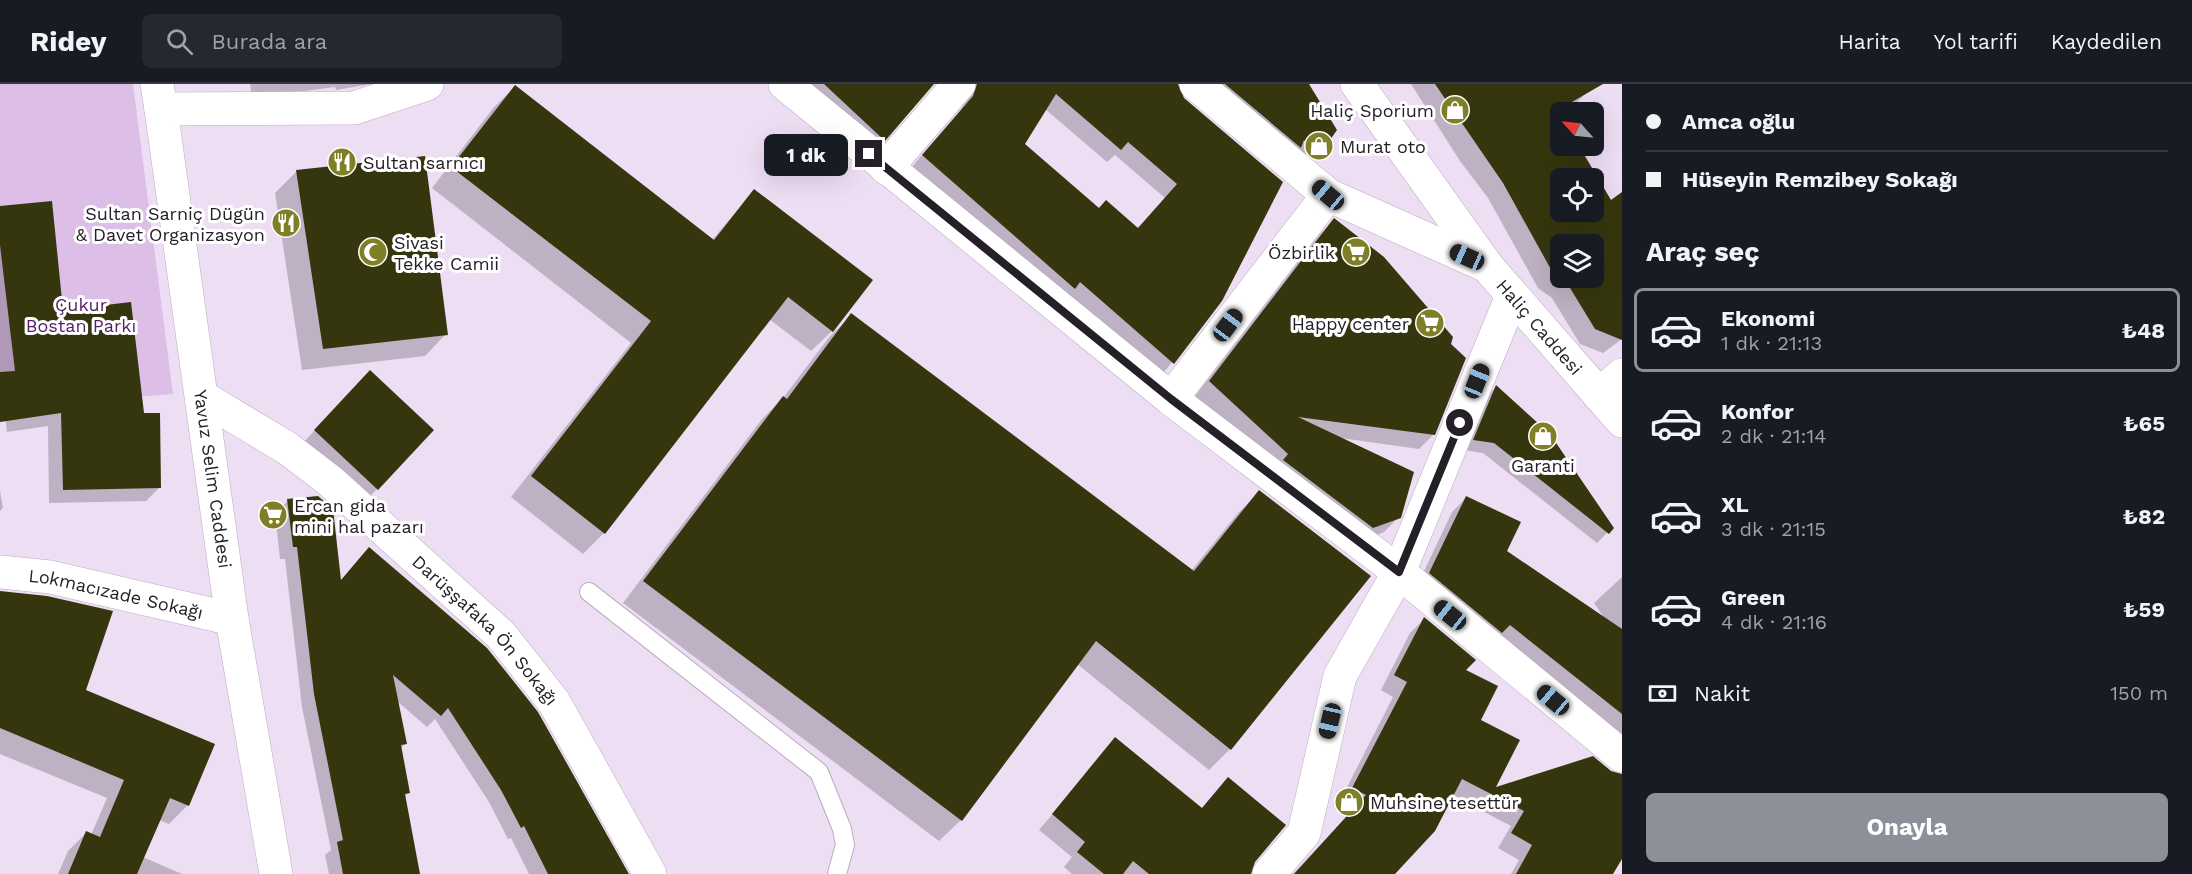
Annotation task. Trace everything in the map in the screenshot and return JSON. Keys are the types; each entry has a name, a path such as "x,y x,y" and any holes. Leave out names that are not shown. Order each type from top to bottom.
{"street":[{"path":"159,97 354,108 427,84"},
{"path":"785,84 1171,399 1399,572 1622,756"},
{"path":"886,168 959,84"},
{"path":"1196,84 1328,195 1486,266"},
{"name":"Haliç Caddesi","path":"1358,84 1486,266 1512,296 1610,385 1622,422"},
{"name":"Yavuz Selim Caddesi","path":"159,97 232,619 276,874"},
{"path":"1171,399 1328,195"},
{"path":"1269,874 1304,833 1340,676 1399,572 1512,296"},
{"name":"Darüşşafaka Ön Sokağı","path":"202,397 287,448 330,481 501,635 554,702 650,874"},
{"name":"Lokmacızade Sokağı","path":"0,573 50,577 232,619"}],"lane":[{"path":"589,592 819,772 842,829 845,845 837,874"}],"green space":[{"name":"Çukur Bostan Parkı","path":"0,84 133,84 173,394 0,408"}],"building":[{"path":"824,84 934,84 885,141"},
{"path":"977,84 1178,84 1184,98 1283,182 1222,301 1174,364 1080,282 1075,289 922,155 973,96","holes":["1056,94 1121,150 1128,142 1177,184 1138,228 1106,200 1099,208 1025,144"]},
{"path":"1225,84 1309,84 1337,130 1319,156 1304,140 1301,148"},
{"path":"1435,84 1603,84 1572,102 1550,102 1550,156 1585,156 1592,168 1550,168 1550,222 1604,222 1604,188 1611,200 1622,192 1622,340 1595,329 1570,288 1604,288 1604,234 1550,234 1550,268 1503,183"},
{"path":"515,85 714,240 754,189 873,280 833,332 788,297 605,534 531,476 651,321 451,167"},
{"name":"Sivasi Tekke Camii","path":"425,156 448,335 323,349 296,170"},
{"path":"52,201 63,310 131,302 144,413 160,413 161,488 63,490 61,413 0,422 0,372 15,371 0,245 0,206"},
{"path":"1334,218 1384,257 1453,337 1451,344 1466,358 1435,435 1298,417 1414,472 1401,518 1373,528 1283,460 1288,454 1209,381"},
{"path":"851,313 1194,571 1259,490 1371,576 1231,750 1096,641 962,821 643,581 783,396 787,399"},
{"path":"370,370 434,430 378,490 314,430"},
{"path":"1496,385 1550,434 1614,528 1609,534 1494,443 1473,440"},
{"path":"318,496 333,509 341,580 369,547 487,648 538,712 629,874 548,874 524,826 521,828 501,790 448,708 441,716 393,675 407,744 401,745 410,793 405,794 420,874 343,874 337,842 343,840 314,694 297,547 293,547 287,499"},
{"path":"1466,496 1521,522 1507,551 1622,629 1622,714 1510,625 1502,633 1429,573"},
{"path":"0,591 47,596 113,611 86,690 215,744 189,806 170,798 137,874 68,874 86,831 100,837 124,780 0,728"},
{"path":"1424,617 1476,660 1466,670 1498,686 1481,720 1520,740 1496,787 1593,756 1611,771 1622,774 1622,859 1613,874 1516,874 1532,845 1511,833 1524,811 1462,779 1435,831 1395,874 1294,874 1366,795 1352,788 1407,682 1394,675"},
{"path":"1115,737 1202,808 1228,777 1286,825 1255,862 1251,874 1149,874 1133,861 1123,874 1104,874 1077,852 1085,842 1052,814"}],"place":[{"name":"Haliç Sporium","path":"1455,110"},
{"name":"Murat oto","path":"1319,146"},
{"name":"Sultan sarnıcı","path":"342,162"},
{"name":"Sultan Sarniç Dügün & Davet Organizasyon","path":"286,223"},
{"name":"Sivasi Tekke Camii","path":"373,252"},
{"name":"Özbirlik","path":"1356,252"},
{"name":"Happy center","path":"1430,323"},
{"name":"Garanti","path":"1543,436"},
{"name":"Ercan gida mini hal pazarı","path":"273,515"},
{"name":"Muhsine tesettür","path":"1349,802"}],"route":[{"path":"869,154 1171,399 1399,572 1460,423"}]}
